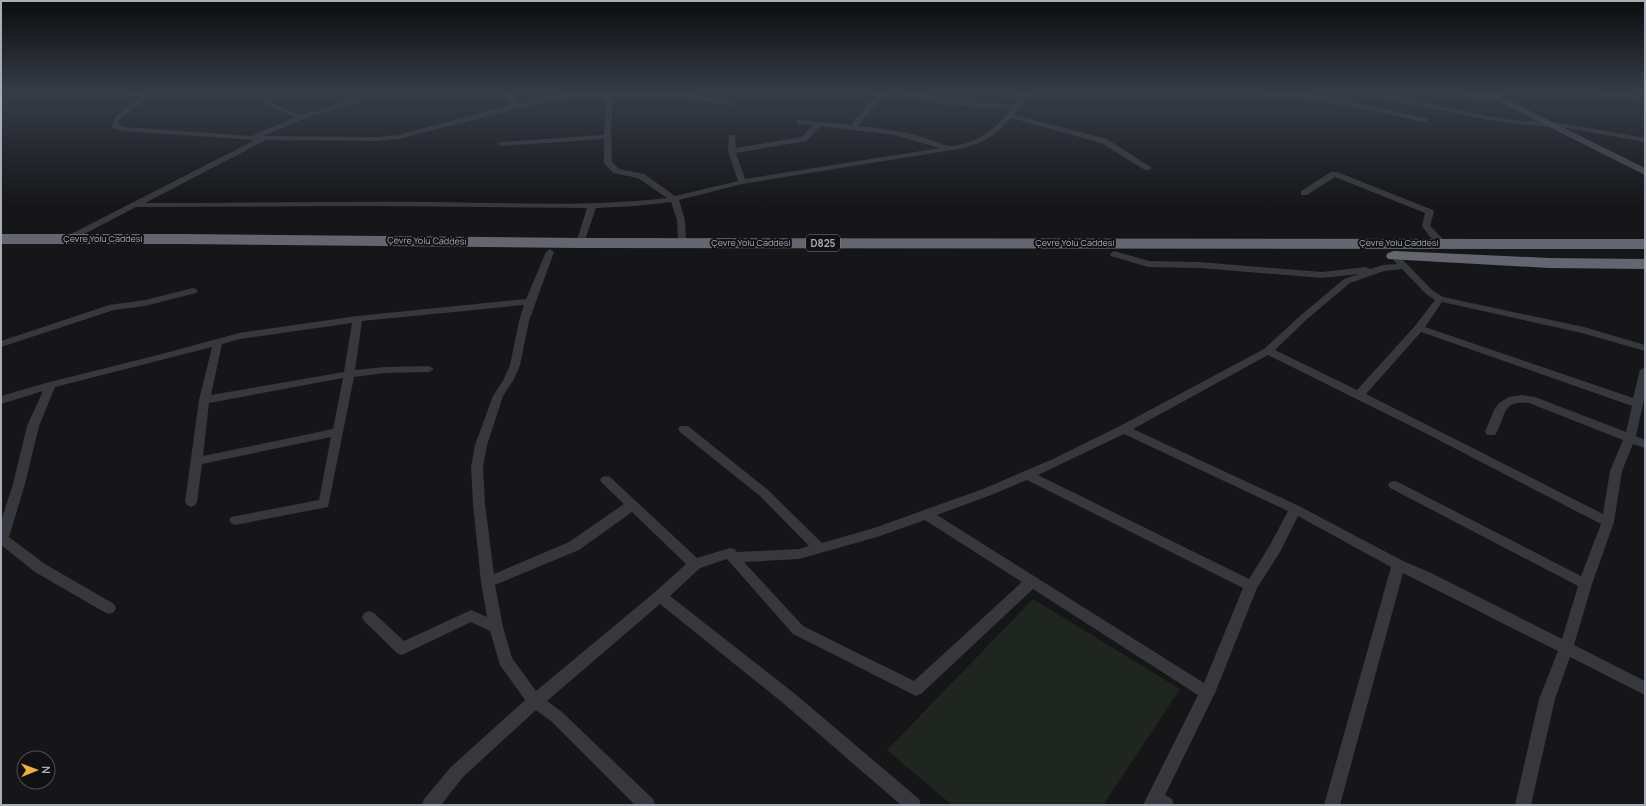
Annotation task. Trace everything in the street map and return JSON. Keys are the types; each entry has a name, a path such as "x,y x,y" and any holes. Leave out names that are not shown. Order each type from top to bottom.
{"highway":[{"path":"1426,243 1494,237 1645,236"},
{"name":"Çevre Yolu Caddesi","path":"1,239 23,245 550,252 1114,254 1399,261 1645,257"},
{"name":"Çevre Yolu Caddesi","path":"1,251 23,245 68,239 682,243 1645,244"},
{"path":"1399,261 1645,264"}],"street":[{"path":"147,131 253,138 386,139 419,131"},
{"path":"253,138 270,131"},
{"path":"608,131 608,163 610,167 616,171 640,176 674,199 681,220 682,243"},
{"path":"732,151 804,139 812,131"},
{"path":"875,131 909,136 948,149"},
{"path":"136,205 372,204 592,206 636,204 674,199 742,182 964,146 981,140 996,131"},
{"path":"1065,131 1104,141 1148,168"},
{"path":"1561,131 1645,172"},
{"path":"1598,131 1645,140"},
{"path":"502,144 608,137"},
{"path":"732,137 732,151 742,182"},
{"path":"68,239 265,138"},
{"path":"1304,193 1334,174 1430,212 1426,226 1431,233 1442,242"},
{"path":"580,242 588,222 592,206"},
{"path":"550,252 524,321 515,365 491,414 481,445 477,467 480,521 488,582 496,627 505,660 535,701 557,717 647,805"},
{"path":"1114,254 1148,264 1199,265 1322,275 1382,268"},
{"path":"732,557 799,554 820,549 877,532 1027,475 1057,462 1124,429 1268,351 1303,318 1347,281 1399,261 1430,292 1440,299 1584,330 1645,348"},
{"path":"1,344 86,318 112,307 145,303 193,291"},
{"path":"1359,396 1419,328 1440,299"},
{"path":"1,400 50,385 160,358 218,341 265,331 357,319 530,302"},
{"path":"235,520 324,504 349,374 357,319"},
{"path":"1419,328 1638,404"},
{"path":"191,502 204,400 218,341"},
{"path":"1268,351 1608,522"},
{"path":"204,400 349,374 385,370 429,369"},
{"path":"1523,805 1547,699 1566,649 1585,584 1608,522 1616,471 1630,438 1645,370"},
{"path":"50,385 33,426 19,484 2,538 40,568 109,608"},
{"path":"1491,432 1502,406 1508,400 1520,398 1531,400 1645,444"},
{"path":"684,429 764,493 820,549"},
{"path":"1124,429 1295,509 1398,565 1424,576 1645,688"},
{"path":"197,461 338,432"},
{"path":"1027,475 1251,586"},
{"path":"606,480 695,564"},
{"path":"1394,485 1585,584"},
{"path":"488,582 574,546 632,505"},
{"path":"1158,803 1207,692 1251,586 1275,548 1295,509"},
{"path":"926,514 1207,692"},
{"path":"430,805 457,772 535,701 660,596 695,564 730,553 798,630 916,689 1032,581"},
{"path":"1332,805 1398,565"},
{"path":"660,596 756,670 913,805"},
{"path":"369,617 402,649 471,616 496,627"}],"shaded area":[{"path":"1033,599 1180,689 1103,805 952,805 887,750"}]}
